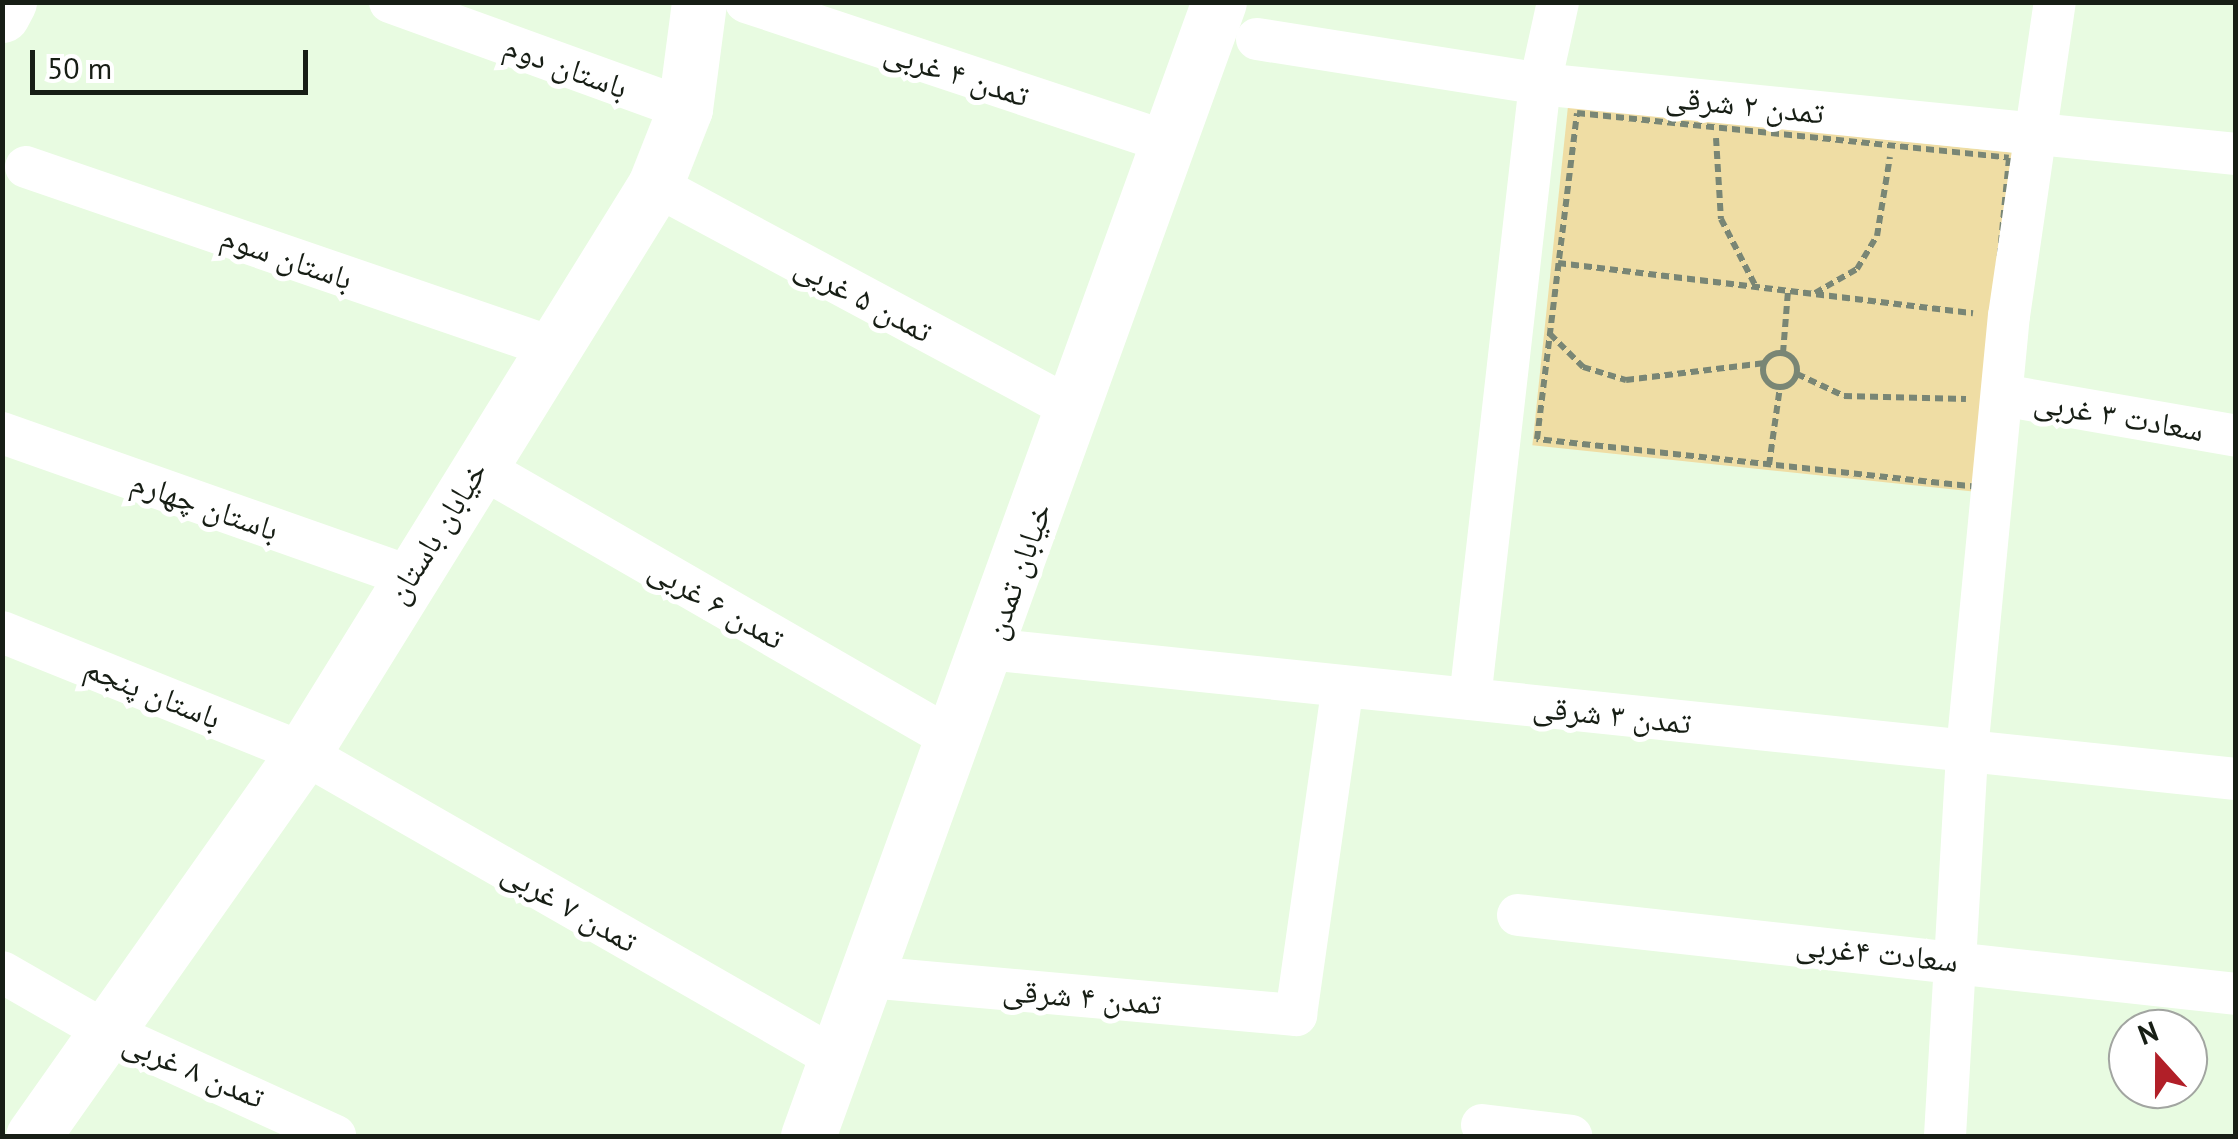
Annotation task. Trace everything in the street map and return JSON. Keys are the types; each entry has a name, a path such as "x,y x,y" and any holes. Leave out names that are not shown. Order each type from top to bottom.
{"street":[{"path":"2,15 10,2"},
{"name":"باستان دوم","path":"390,2 685,108"},
{"name":"خیابان باستان","path":"33,1136 303,753 548,346 655,186 685,108 699,2"},
{"name":"تمدن ۴ غربی","path":"746,2 1169,143"},
{"path":"1470,699 1539,263 1540,84 1558,2"},
{"path":"1945,1136 1959,961 1967,750 1994,396 2002,316 2037,130 2055,2"},
{"name":"خیابان تمدن","path":"808,1136 956,740 1169,143 1238,21"},
{"name":"تمدن ۲ شرقی","path":"1238,21 1540,84 1719,114 1890,132 2037,130 2236,154"},
{"name":"باستان سوم","path":"26,168 548,346"},
{"name":"تمدن ۵ غربی","path":"655,186 1074,410"},
{"name":"سعادت ۳ غربی","path":"1994,396 2236,436"},
{"name":"باستان چهارم","path":"2,433 407,576"},
{"name":"تمدن ۶ غربی","path":"477,465 956,740"},
{"name":"باستان پنجم","path":"2,632 303,753"},
{"name":"تمدن ۳ شرقی","path":"989,649 2236,779"},
{"name":"تمدن ۴ شرقی","path":"869,977 1296,1015 1343,686"},
{"name":"تمدن ۷ غربی","path":"303,753 838,1059"},
{"name":"سعادت ۴غربی","path":"1518,915 2236,994"},
{"name":"تمدن ۸ غربی","path":"2,972 105,1031 335,1136"},
{"path":"1482,1126 1571,1136"}],"path":[{"path":"1577,112 1719,114 1890,132 2009,158 2002,316 1994,396 1978,488 1537,439 1550,334 1539,263 1577,112"},
{"path":"1719,114 1712,174 1721,219 1755,286"},
{"path":"1814,294 1857,269 1877,236 1890,132"},
{"path":"1539,263 2002,316"},
{"path":"1788,290 1782,353 1797,374 1844,396 1921,404 1994,396"},
{"path":"1550,334 1583,367 1626,380 1765,363 1782,353"},
{"path":"1765,363 1766,380 1780,386"},
{"path":"1769,465 1780,386 1797,374"}],"shaded area":[{"path":"1568,106 2021,154 1985,493 1532,445"}]}
